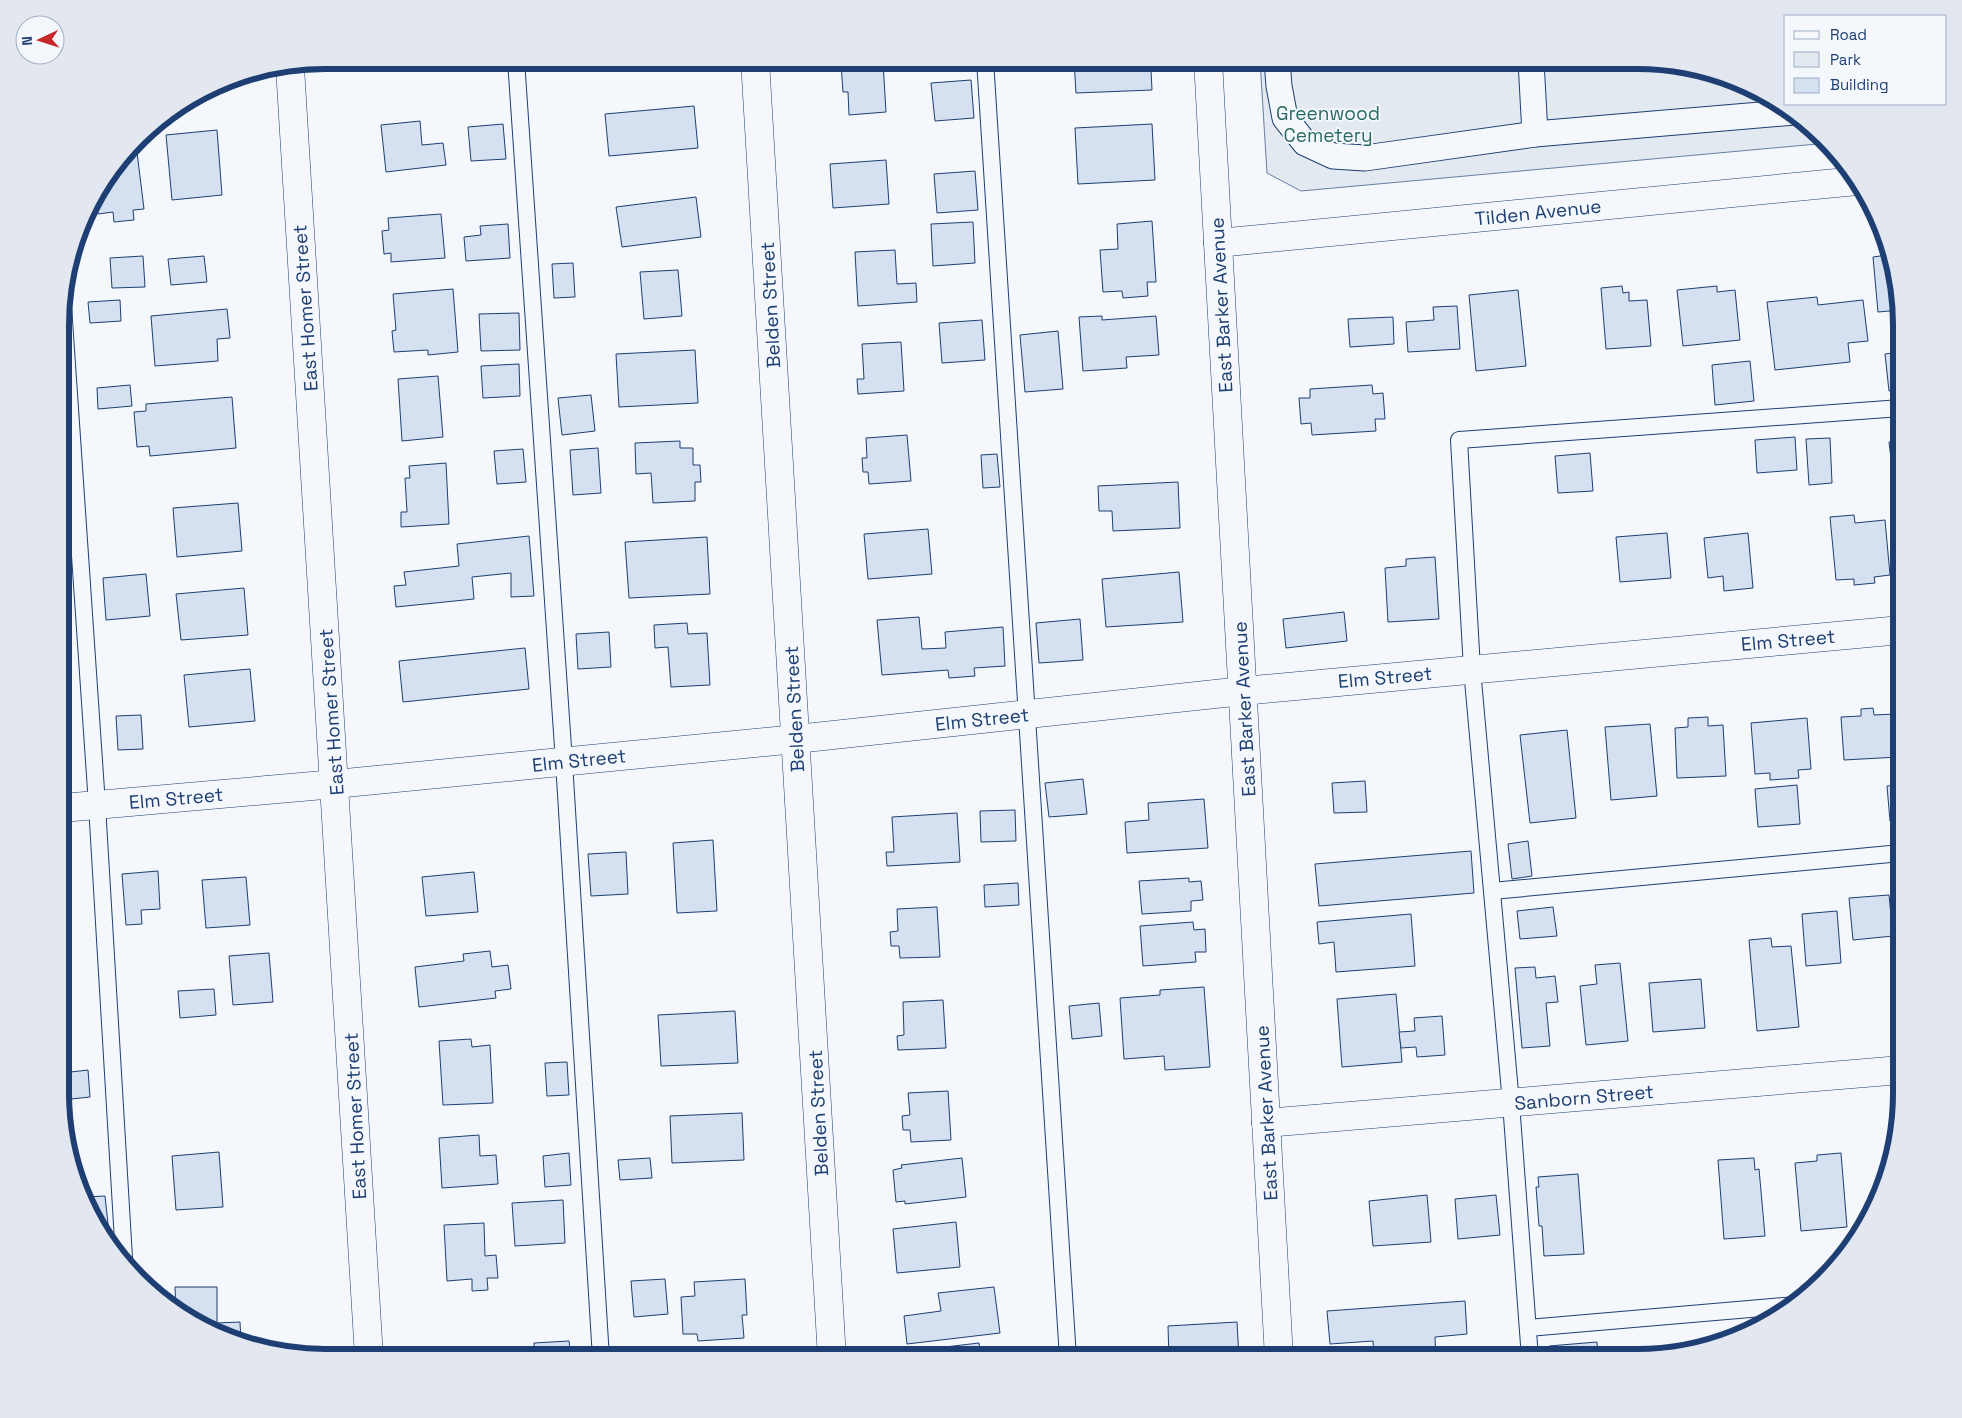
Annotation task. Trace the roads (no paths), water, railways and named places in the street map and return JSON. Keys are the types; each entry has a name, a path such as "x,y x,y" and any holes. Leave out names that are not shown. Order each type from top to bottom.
{"street":[{"name":"Belden Street","path":"756,69 831,1349"},
{"name":"East Barker Avenue","path":"1208,69 1279,1349"},
{"path":"1278,69 1285,118 1305,143 1333,156 1365,158 1535,134 1781,113"},
{"path":"1531,69 1535,134"},
{"name":"East Homer Street","path":"290,71 368,1349"},
{"name":"Tilden Avenue","path":"1218,243 1850,183"},
{"name":"Elm Street","path":"69,807 335,784 796,739 1243,691 1893,631"},
{"name":"Sanborn Street","path":"1266,1123 1893,1071"}],"lane":[{"path":"517,69 601,1349"},
{"path":"986,69 1067,1349"},
{"path":"69,394 97,805 124,1251"},
{"path":"1529,1349 1511,1103 1472,669 1460,440 1893,409"},
{"path":"1492,891 1893,855"},
{"path":"1528,1328 1778,1307"}],"park label":[{"name":"Greenwood Cemetery","path":"1328,124"}]}
